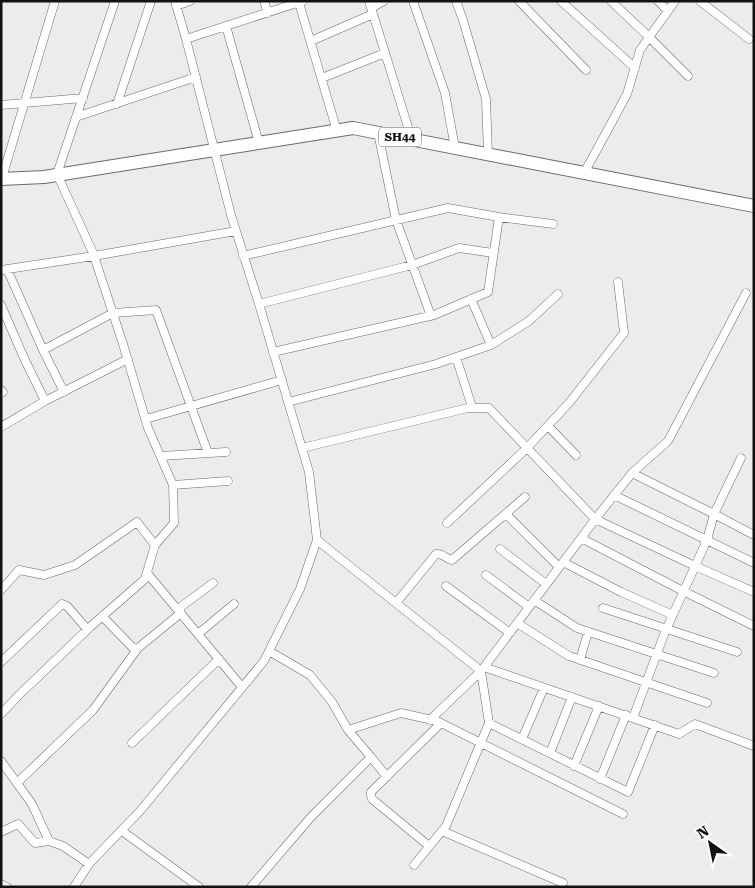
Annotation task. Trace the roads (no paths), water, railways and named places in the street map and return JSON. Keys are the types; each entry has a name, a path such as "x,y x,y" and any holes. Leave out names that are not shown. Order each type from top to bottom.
{"main road":[{"name":"SH44","path":"1,182 353,128 754,206"}],"street":[{"path":"1,182 55,1"},
{"path":"1,714 87,629 145,579 155,545 174,523 173,486 146,419 94,256 57,174 115,1"},
{"path":"117,104 152,1"},
{"path":"74,887 89,864 140,811 264,662 300,589 317,540 309,472 243,256 176,3 190,1"},
{"path":"264,1 268,13"},
{"path":"311,41 384,1"},
{"path":"413,1 445,93 455,148"},
{"path":"456,1 486,99 488,154"},
{"path":"519,1 586,70"},
{"path":"561,1 635,68"},
{"path":"610,1 688,76"},
{"path":"658,1 668,11"},
{"path":"584,173 627,94 640,50 675,1"},
{"path":"700,1 749,39"},
{"path":"186,39 301,2 338,131"},
{"path":"371,8 412,140"},
{"path":"226,26 259,143"},
{"path":"322,78 385,53"},
{"path":"76,117 196,77"},
{"path":"1,104 25,104 83,98"},
{"path":"378,133 396,220 431,316"},
{"path":"243,256 448,208 553,224"},
{"path":"273,352 431,316 488,292 498,217"},
{"path":"64,392 4,270 236,231"},
{"path":"259,304 412,265 459,248 493,254"},
{"path":"447,523 548,426 569,403 624,332 618,282"},
{"path":"430,720 483,669 594,519 632,473 668,441 746,293"},
{"path":"288,402 436,364 491,345 529,320 558,294"},
{"path":"471,299 491,345"},
{"path":"2,310 45,401"},
{"path":"43,350 113,313 156,310 208,454"},
{"path":"456,357 472,407 468,408"},
{"path":"1,427 45,401 128,359"},
{"path":"146,419 282,380"},
{"path":"302,448 468,408 490,408 594,519 754,592"},
{"path":"548,426 576,455"},
{"path":"161,456 226,452"},
{"path":"600,778 646,683 666,628 707,540 714,514 741,458"},
{"path":"632,473 754,535"},
{"path":"173,486 228,481"},
{"path":"614,495 754,563"},
{"path":"396,603 436,554 452,560 525,498"},
{"path":"506,514 561,564 673,615"},
{"path":"2,586 20,570 44,575 75,565 137,522 155,545"},
{"path":"581,538 754,626"},
{"path":"317,540 483,669 679,734 695,724 754,746"},
{"path":"500,549 546,584"},
{"path":"147,573 242,687"},
{"path":"486,575 577,628 714,673"},
{"path":"17,782 93,710 138,648 214,583"},
{"path":"446,586 510,632"},
{"path":"1,662 62,604 67,606 87,629"},
{"path":"198,634 234,604"},
{"path":"603,608 737,652"},
{"path":"102,616 132,648 138,648"},
{"path":"517,624 568,656 707,703"},
{"path":"580,660 588,632"},
{"path":"269,651 310,675 332,702 348,730 387,777"},
{"path":"132,743 219,659"},
{"path":"414,865 446,826 489,723 483,669"},
{"path":"522,739 544,688"},
{"path":"550,753 572,697"},
{"path":"574,766 599,706"},
{"path":"348,730 401,712 440,723 623,814"},
{"path":"429,846 371,796 371,792 440,723"},
{"path":"489,723 628,792 655,725"},
{"path":"251,887 311,817 371,757"},
{"path":"1,761 32,804 49,841"},
{"path":"1,832 18,824 36,843 49,841 63,846 89,864"},
{"path":"122,831 199,887"},
{"path":"442,831 563,883"},
{"path":"1,884 7,887"}]}
